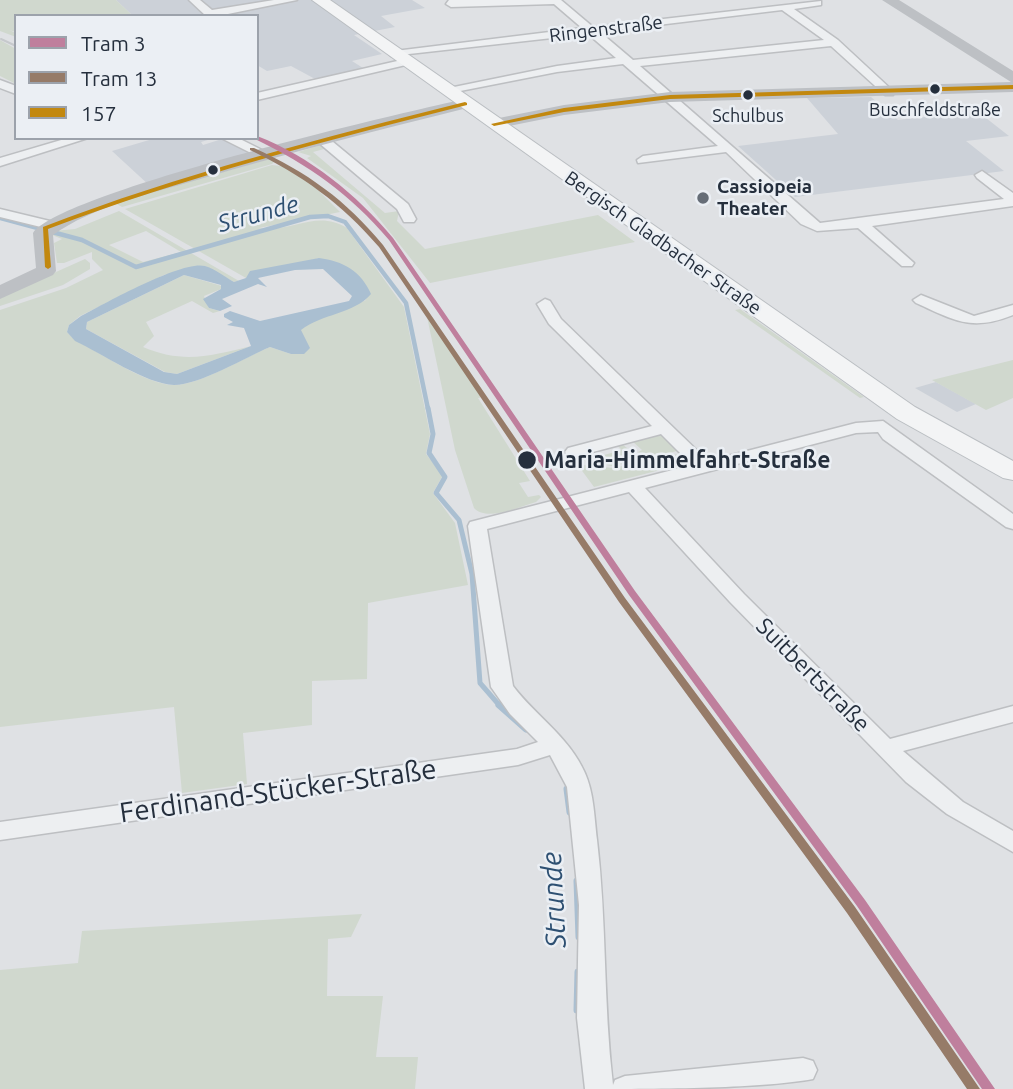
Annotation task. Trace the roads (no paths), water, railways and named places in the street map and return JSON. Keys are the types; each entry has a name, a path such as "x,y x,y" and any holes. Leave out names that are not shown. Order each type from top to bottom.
{"main road":[{"name":"Bergisch Gladbacher Straße","path":"321,0 906,413 1013,472"}],"street":[{"path":"194,0 211,14"},
{"path":"217,14 292,0"},
{"path":"454,0 451,4 555,1 593,30 729,148 810,224 824,227 861,223 1013,201"},
{"path":"889,0 1013,78"},
{"name":"Ringenstraße","path":"259,96 400,58 593,30 817,3"},
{"path":"784,7 834,42 889,93"},
{"path":"449,92 557,69 834,42"},
{"path":"791,46 806,57 848,54"},
{"path":"495,124 564,110 670,97 889,93 1013,87"},
{"path":"0,213 46,228 115,199 323,139 465,104"},
{"path":"323,139 403,207 409,219"},
{"path":"0,162 75,140"},
{"path":"232,140 267,155"},
{"path":"643,160 729,148"},
{"path":"982,175 1013,201"},
{"path":"861,223 907,263"},
{"path":"0,293 34,279 48,267 46,228"},
{"path":"921,300 958,318 984,323 1013,310"},
{"path":"545,304 554,321 704,467"},
{"path":"883,426 886,421 906,413"},
{"path":"599,1089 591,1018 592,905 583,813 575,777 555,745 519,709 502,687 477,526 856,428 883,426"},
{"path":"883,426 889,435 1013,523"},
{"path":"574,452 665,428"},
{"name":"Suitbertstraße","path":"632,485 737,598 885,748 933,792 1013,843"},
{"path":"885,748 1013,714"},
{"name":"Ferdinand-Stücker-Straße","path":"0,831 518,757 555,745"},
{"path":"625,1089 803,1070"}],"water":[{"path":"319,258 328,259 350,268 362,279 371,294 356,306 318,320 301,330 310,348 304,354 291,354 270,347 209,376 185,384 163,383 137,374 75,341 67,332 69,325 81,316 143,284 179,270 205,266 234,282 246,278 250,271","holes":["323,269 352,296 349,301 260,321 230,311 224,314 224,317 233,322 227,325 244,328 251,346 177,374 164,372 86,329 87,322 184,275 221,285 221,289 203,299 209,308 220,311 232,306 222,299 258,284 267,287 258,278 295,270"]}],"waterway":[{"name":"Strunde","path":"0,218 82,240 136,267 310,217 328,216 345,222 406,303 428,409"},
{"name":"Strunde","path":"428,408 433,434 429,453 445,477 436,493 459,520 472,574 480,683 500,706"},
{"name":"Strunde","path":"500,706 526,729"},
{"name":"Strunde","path":"567,789 570,812"},
{"name":"Strunde","path":"577,881 579,937"},
{"name":"Strunde","path":"577,1010 578,972"}],"tram line":[{"path":"1,39 14,45"},
{"name":"3","path":"259,139 296,157 330,180 362,207 391,239 632,593 861,903 989,1089"},
{"name":"13","path":"252,149 323,189 353,215 381,246 622,600 851,910 974,1089"}],"place":[{"name":"Buschfeldstraße","path":"935,89"},
{"name":"Schulbus","path":"748,95"},
{"name":"Cassiopeia Theater","path":"703,198"},
{"name":"Maria-Himmelfahrt-Straße","path":"527,460"}]}
